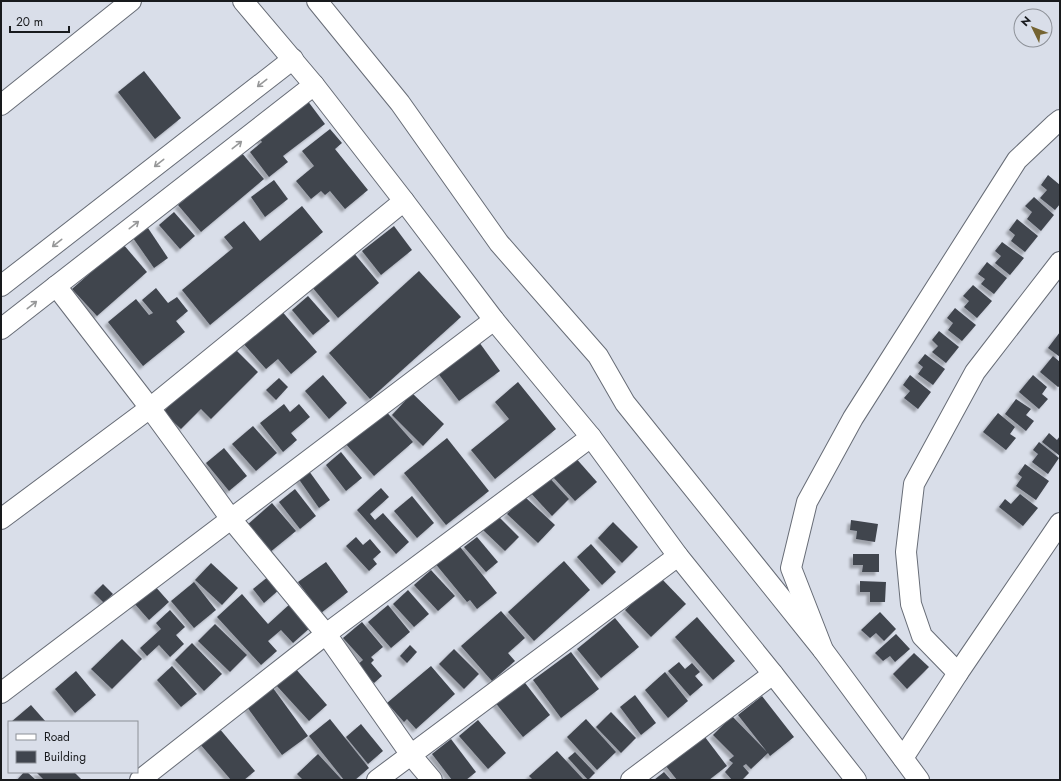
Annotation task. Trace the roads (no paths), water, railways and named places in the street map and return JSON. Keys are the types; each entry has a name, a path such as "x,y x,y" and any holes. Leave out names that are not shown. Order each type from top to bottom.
{"street":[{"path":"1,105 131,1"},
{"path":"243,1 314,85 494,320 591,437 678,556 856,780"},
{"path":"317,1 400,103 499,243 598,356 625,402 823,650 919,780"},
{"path":"1,286 293,59"},
{"path":"1,329 314,85"},
{"path":"823,650 791,568 807,502 853,418 1017,160 1060,120"},
{"path":"1,519 150,408 404,201"},
{"path":"958,673 922,636 911,604 906,552 914,484 975,372 1060,262"},
{"path":"56,286 150,408 231,519 326,634 411,754 432,780"},
{"path":"1,693 494,320"},
{"path":"140,780 326,634 591,437"},
{"path":"903,758 958,673 1060,523"},
{"path":"378,780 678,556"},
{"path":"631,780 773,674"}]}
